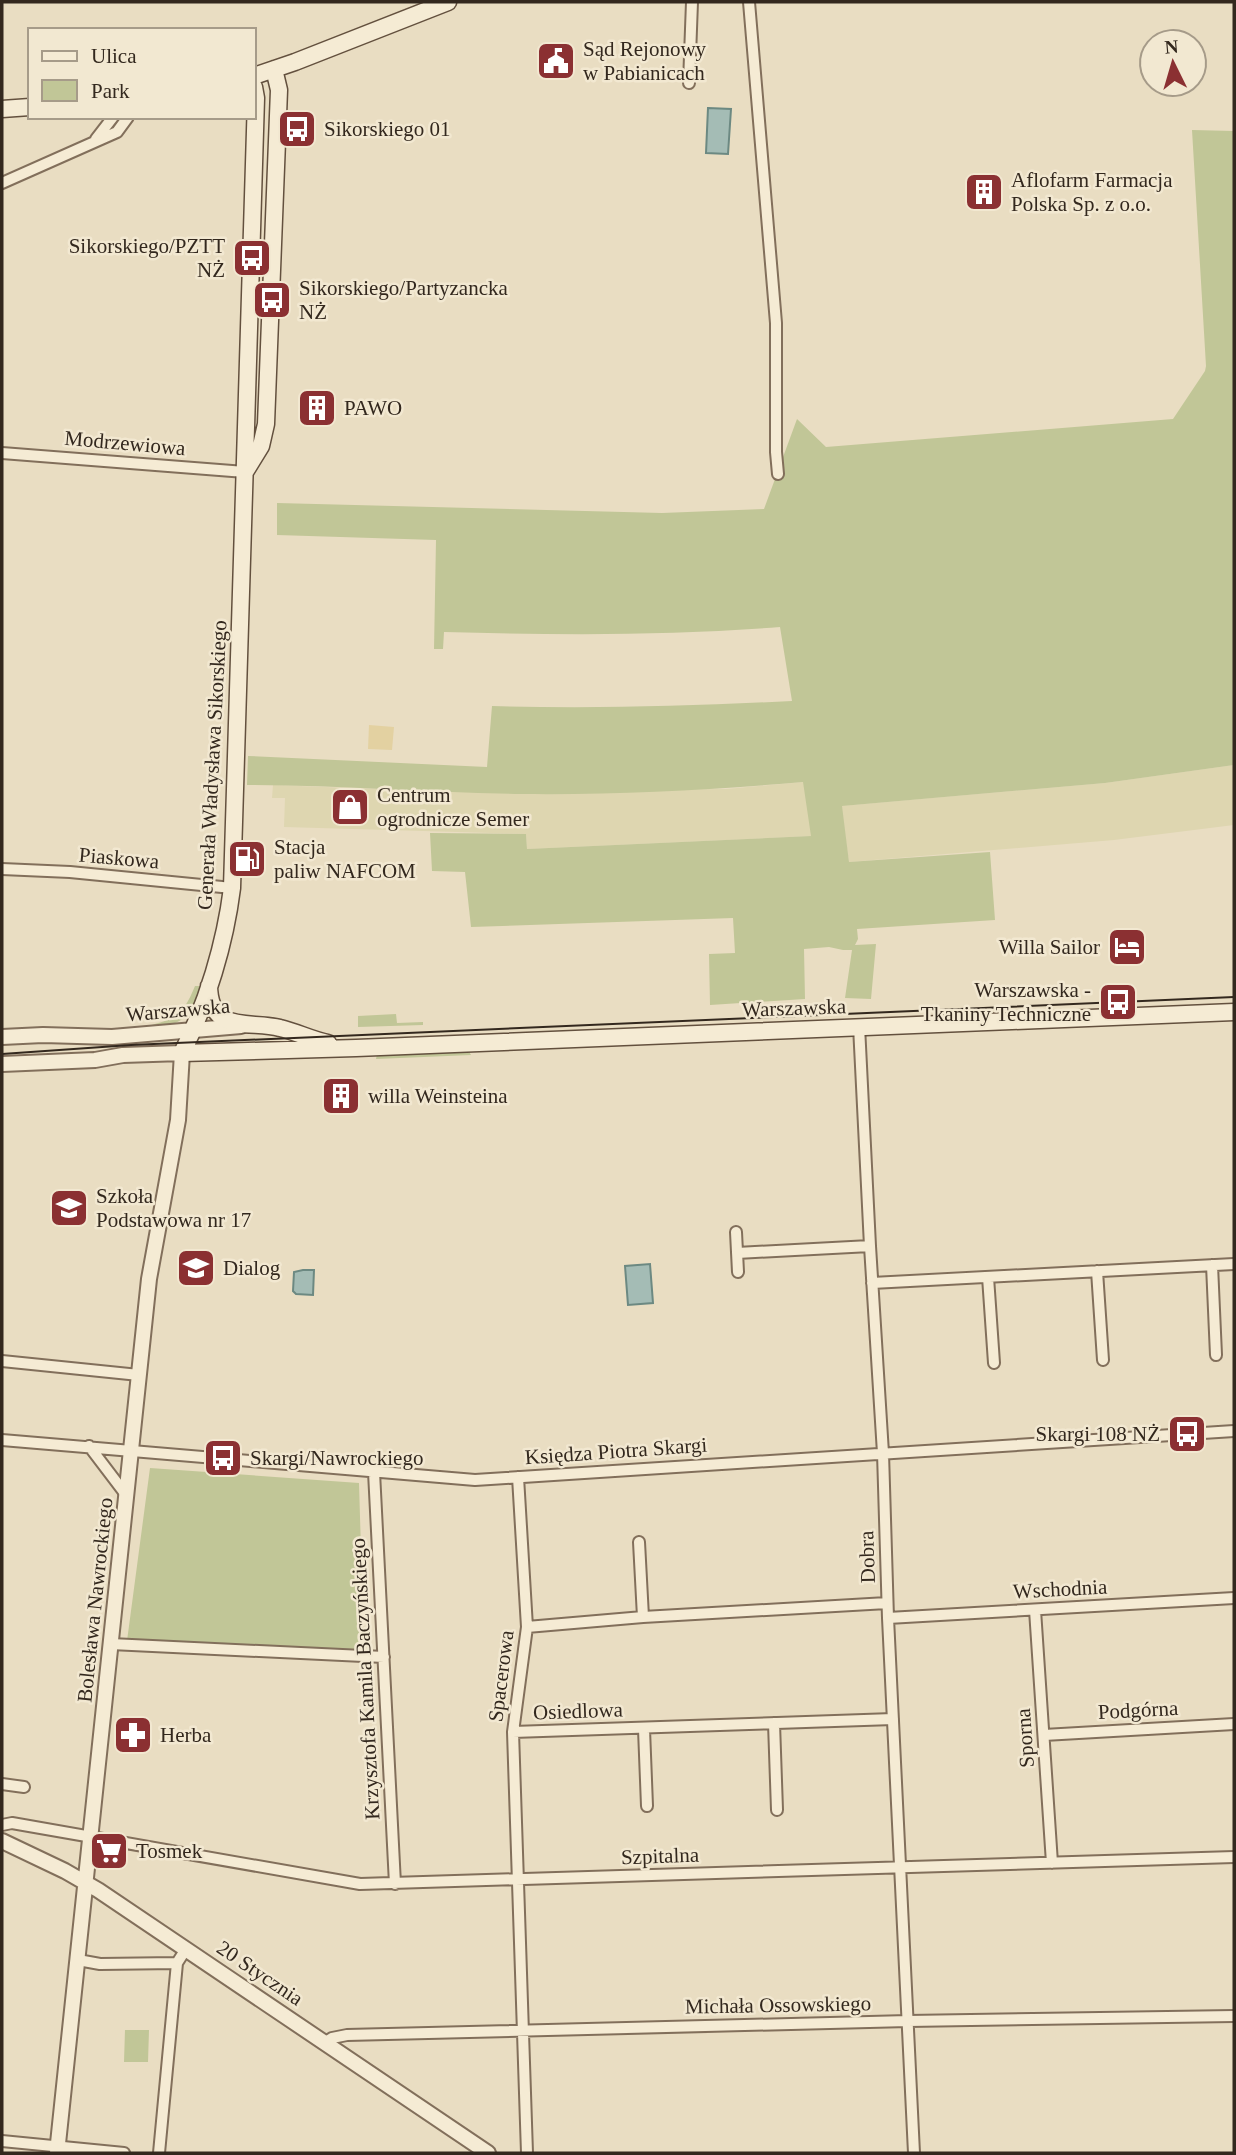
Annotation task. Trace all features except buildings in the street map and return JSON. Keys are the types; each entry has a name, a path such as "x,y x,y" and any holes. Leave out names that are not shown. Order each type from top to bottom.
{"main road":[{"path":"256,75 448,2"},
{"name":"Generała Władysława Sikorskiego","path":"245,472 261,446 266,424 279,90 274,69"},
{"path":"2,109 28,107"},
{"name":"Generała Władysława Sikorskiego","path":"182,1053 194,1030 209,984 232,888 255,119"},
{"path":"209,984 211,1002 216,1012 227,1020 245,1026"},
{"name":"Warszawska","path":"182,1053 1234,1012"},
{"name":"Warszawska","path":"245,1026 272,1026 325,1043 355,1048"}],"street":[{"path":"689,83 692,2"},
{"path":"749,2 776,323 778,474"},
{"path":"94,141 111,119"},
{"path":"2,183 117,132 127,119"},
{"name":"Modrzewiowa","path":"2,453 245,472"},
{"name":"Piaskowa","path":"2,869 70,872 232,888"},
{"name":"Warszawska","path":"2,1037 100,1037 245,1026"},
{"name":"Dobra","path":"859,1026 883,1453 887,1603 914,2153"},
{"name":"Warszawska","path":"2,1064 182,1053"},
{"name":"Bolesława Nawrockiego","path":"58,2150 149,1279 178,1120 182,1053"},
{"path":"736,1232 738,1272"},
{"path":"737,1253 870,1246"},
{"path":"872,1283 1234,1264"},
{"path":"1212,1265 1216,1355"},
{"path":"1097,1271 1103,1360"},
{"path":"988,1276 994,1363"},
{"path":"2,1361 139,1375"},
{"name":"Księdza Piotra Skargi","path":"2,1440 475,1480 1234,1431"},
{"path":"89,1447 127,1496"},
{"name":"Krzysztofa Kamila Baczyńskiego","path":"374,1472 395,1884"},
{"name":"Spacerowa","path":"518,1477 527,1627 513,1732 527,2153"},
{"path":"639,1542 643,1617"},
{"name":"Wschodnia","path":"888,1618 1234,1598"},
{"path":"527,1627 643,1617 887,1603"},
{"name":"Sporna","path":"1035,1610 1052,1863"},
{"path":"111,1644 384,1657"},
{"name":"Osiedlowa","path":"513,1732 893,1719"},
{"path":"774,1723 777,1810"},
{"name":"Podgórna","path":"1044,1735 1234,1724"},
{"name":"Osiedlowa","path":"645,1729 647,1806"},
{"path":"2,1784 24,1787"},
{"name":"Szpitalna","path":"2,1825 12,1824 360,1884 1234,1857"},
{"name":"20 Stycznia","path":"2,1841 86,1883 483,2152"},
{"path":"159,2153 177,1964 186,1949"},
{"path":"78,1960 100,1964 177,1964"},
{"name":"Michała Ossowskiego","path":"324,2043 347,2035 1234,2016"},
{"path":"2,2141 58,2150 124,2153"}],"shaded area":[{"path":"1234,765 1234,825 1114,840 849,862 841,806 1105,783"},
{"path":"804,782 812,836 527,849 526,834 284,827 285,798 272,798 273,785 430,791 726,789"}],"green space":[{"path":"1192,130 1234,131 1234,765 1105,783 842,806 849,862 990,852 995,920 857,929 858,939 855,945 876,944 871,999 845,998 852,950 829,947 804,949 805,999 710,1005 709,954 735,953 733,918 471,927 465,872 432,871 430,833 526,834 527,849 811,836 803,782 663,791 558,794 247,785 248,756 487,767 492,706 642,706 792,701 780,627 612,634 444,632 443,649 434,649 436,540 277,535 277,503 662,513 764,509 797,419 826,447 1173,419 1206,366"},
{"path":"195,986 200,986 194,1005 179,1021 159,1028 115,1029 153,1025 171,1018 185,1006"},
{"path":"396,1014 397,1023 423,1022 423,1025 358,1027 358,1016"},
{"path":"468,1050 471,1055 376,1059 377,1054"},
{"path":"150,1468 359,1483 364,1651 127,1641"},
{"path":"125,2030 149,2030 148,2062 124,2062"}],"sand":[{"path":"369,725 394,727 392,750 368,749"}],"water":[{"path":"708,108 731,109 728,154 706,153"},
{"path":"650,1264 653,1303 628,1305 625,1266"},
{"path":"314,1270 313,1295 296,1294 293,1291 294,1272"}],"tram line":[{"path":"2,1054 131,1045 1234,997"}],"place":[{"name":"Sąd Rejonowy w Pabianicach","path":"556,61"},
{"name":"Sikorskiego 01","path":"297,129"},
{"name":"Aflofarm Farmacja Polska Sp. z o.o.","path":"984,192"},
{"name":"Sikorskiego/PZTT NŻ","path":"252,258"},
{"name":"Sikorskiego/Partyzancka NŻ","path":"272,300"},
{"name":"PAWO","path":"317,408"},
{"name":"Centrum ogrodnicze Semer","path":"350,807"},
{"name":"Stacja paliw NAFCOM","path":"247,859"},
{"name":"Willa Sailor","path":"1127,947"},
{"name":"Warszawska - Tkaniny Techniczne","path":"1118,1002"},
{"name":"willa Weinsteina","path":"341,1096"},
{"name":"Szkoła Podstawowa nr 17","path":"69,1208"},
{"name":"Dialog","path":"196,1268"},
{"name":"Skargi 108 NŻ","path":"1187,1434"},
{"name":"Skargi/Nawrockiego","path":"223,1458"},
{"name":"Herba","path":"133,1735"},
{"name":"Tosmek","path":"109,1851"}]}
